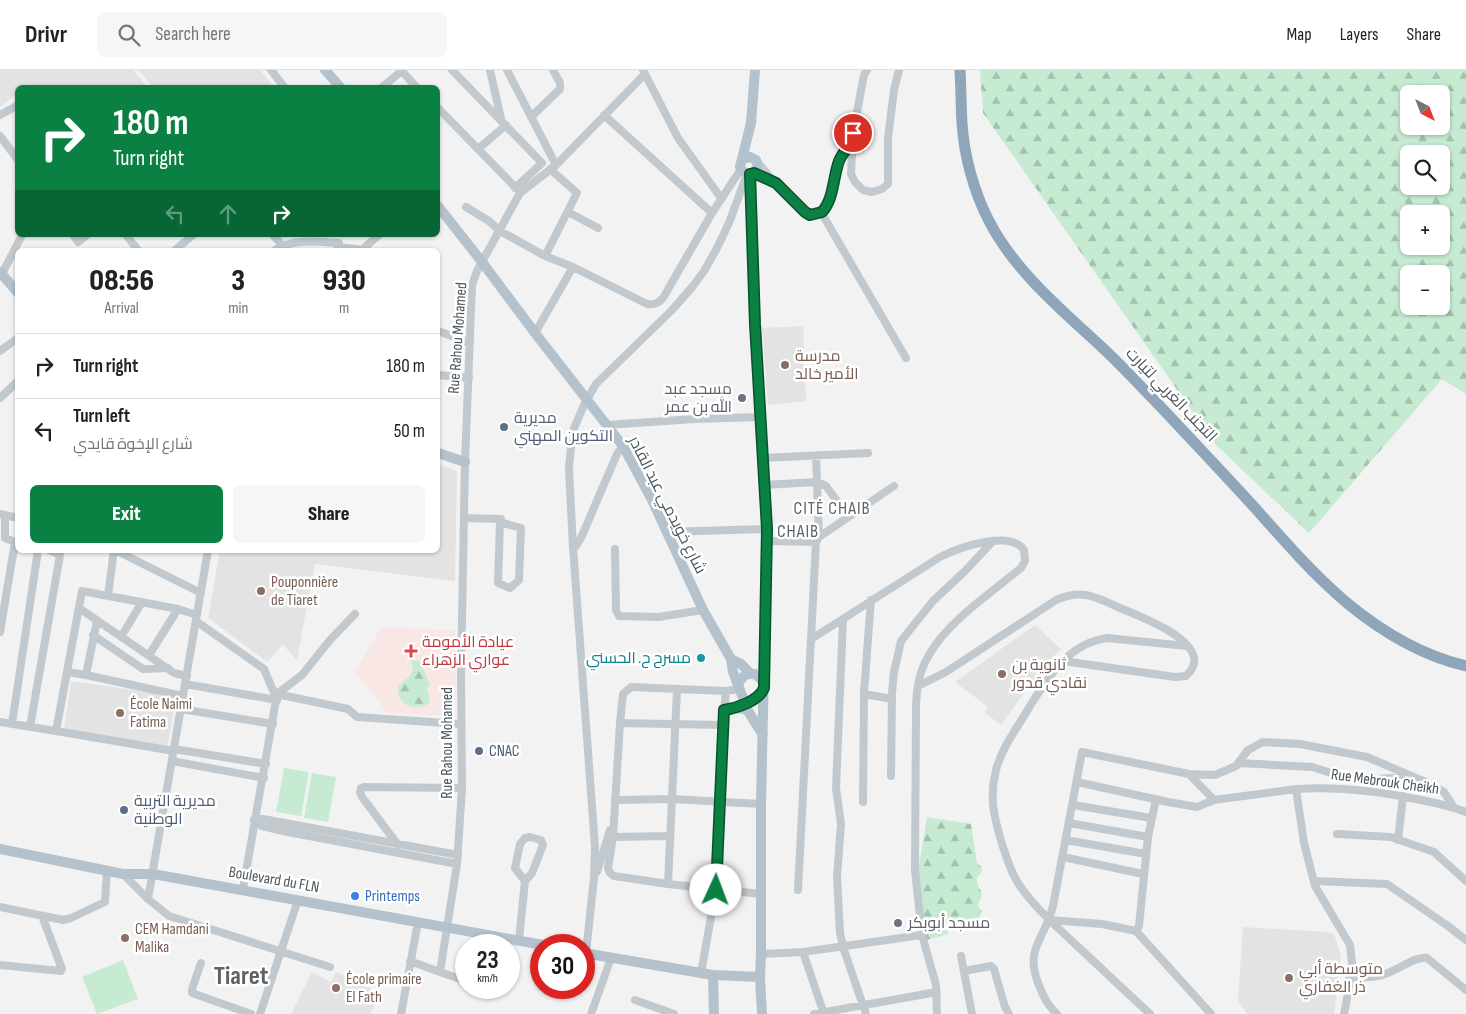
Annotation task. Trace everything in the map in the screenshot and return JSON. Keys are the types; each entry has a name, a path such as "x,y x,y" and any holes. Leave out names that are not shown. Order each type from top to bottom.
{"highway":[{"name":"التجنب الغربي لتيارت","path":"960,70 964,138 974,186 983,209 1001,241 1028,276 1138,384 1325,583 1349,604 1391,634 1412,645 1466,666"}],"main road":[{"path":"325,70 338,85"},
{"path":"749,704 759,696 758,680 765,653 767,529 747,170 755,70"},
{"path":"747,170 758,168 751,123"},
{"path":"747,170 750,156 757,161"},
{"name":"شارع خويدمي عبد القادر","path":"440,209 623,446 702,610 731,659 739,689 749,704 764,736"},
{"path":"1,273 15,289"},
{"path":"440,455 465,462"},
{"name":"شارع خويدمي عبد القادر","path":"731,659 741,664 758,680"},
{"path":"739,689 741,678 758,680"},
{"path":"758,680 764,736 761,804 762,954 760,977 763,1011"},
{"name":"Boulevard du FLN","path":"0,849 123,874 153,874 486,934"},
{"path":"595,955 713,975 760,977"},
{"path":"713,975 714,1014"}],"street":[{"path":"271,70 283,85"},
{"path":"452,70 542,163 518,190"},
{"path":"490,70 504,123"},
{"path":"507,70 531,117 553,167 577,193 545,256"},
{"path":"531,117 560,89 560,83 554,70"},
{"path":"867,70 864,75 853,138 851,174 855,182 863,190 872,192 882,189 888,184 888,138 894,90 899,70"},
{"path":"386,85 403,71 415,85"},
{"path":"518,190 553,167 644,72 678,138 721,198"},
{"path":"0,115 15,107"},
{"path":"440,110 518,190"},
{"path":"604,115 712,212"},
{"path":"478,149 504,123"},
{"path":"0,136 15,156"},
{"path":"757,161 776,183 810,215 822,212 829,202 840,160 853,138"},
{"path":"466,207 489,221 500,231 545,256 573,267 647,304 656,304 663,298 721,198 747,170"},
{"path":"747,170 776,183"},
{"path":"587,934 594,878 595,847 573,547 569,469 572,433 584,405 596,384 672,310 693,286 716,250 729,223 747,170"},
{"name":"Rue Rahou Mohamed","path":"440,972 458,860 462,788 461,724 465,462 472,286 477,271 500,231 518,190"},
{"path":"568,212 598,228"},
{"path":"822,212 906,358"},
{"path":"1,273 21,237"},
{"path":"74,237 78,242 84,237"},
{"path":"129,237 137,248"},
{"path":"177,248 191,237"},
{"path":"366,248 366,246 376,237"},
{"path":"278,248 302,242 339,244 358,248"},
{"path":"535,333 573,267"},
{"path":"440,332 470,343"},
{"path":"0,339 3,349 15,340"},
{"path":"440,375 469,378"},
{"path":"0,398 15,385"},
{"path":"607,425 760,417"},
{"path":"573,547 578,543 617,454 623,446"},
{"path":"763,458 868,453"},
{"path":"798,890 818,539 816,456"},
{"path":"764,485 817,482 826,486 848,516"},
{"path":"766,541 818,539 848,516 894,486"},
{"path":"15,517 2,515 2,541 15,542"},
{"path":"464,518 500,519 500,522 521,528 519,580 510,588 498,583 500,522"},
{"path":"666,532 767,529"},
{"path":"813,638 940,557 960,549 993,541 1011,541 1019,544 1025,553 1024,565 962,616 936,643 928,656 918,686 916,710 915,870 922,935 936,992 938,1014"},
{"path":"891,776 894,672 901,641 933,601 993,541"},
{"path":"0,632 15,548"},
{"path":"615,549 616,610 619,616 658,617 702,610"},
{"path":"12,724 38,553"},
{"path":"30,727 60,555 56,553"},
{"path":"108,596 115,553"},
{"path":"121,553 201,593"},
{"path":"148,899 208,553"},
{"path":"56,731 82,591 178,610 197,618 264,669 277,697 243,889"},
{"path":"918,686 946,672 1056,600 1074,595 1093,597 1163,626 1187,646 1194,656 1193,667 1186,676 1180,677 1063,661"},
{"path":"862,802 864,694 872,600"},
{"path":"121,637 142,602"},
{"path":"78,608 186,680 348,709 357,717 461,724"},
{"path":"148,656 178,610"},
{"path":"277,697 302,675 330,640 355,614"},
{"path":"843,619 836,788 841,824 836,877 840,933 866,1014"},
{"path":"86,675 97,621"},
{"path":"93,635 143,669 168,668"},
{"path":"1150,1014 1050,920 1018,883 1009,867 993,814 992,798 996,770 1003,750 1045,682 1063,661 1084,645 1107,638 1187,646"},
{"path":"67,672 183,696"},
{"path":"739,689 677,690 631,687 623,694 613,837 608,868 614,876 716,890 762,894"},
{"path":"668,884 677,690"},
{"path":"701,973 716,890 726,690"},
{"path":"864,694 892,699"},
{"path":"724,710 749,704"},
{"path":"181,709 272,724"},
{"path":"0,722 266,764"},
{"path":"620,723 723,725"},
{"path":"1057,1014 1044,998 1032,963 1034,950 1050,920 1082,752 1189,774 1215,775 1236,766 1248,750 1262,742 1300,744 1366,757 1444,792 1453,806"},
{"path":"172,762 264,778"},
{"path":"1238,763 1312,767 1341,776 1376,779 1414,777"},
{"path":"1189,774 1214,800"},
{"name":"Rue Mebrouk Cheikh","path":"1077,782 1197,807 1214,800 1323,787 1403,796 1453,806 1466,812"},
{"path":"398,845 362,797 361,788 462,788"},
{"path":"1296,789 1304,843 1315,886 1350,945 1352,963 1344,1014"},
{"path":"1398,840 1403,796"},
{"path":"615,800 672,799 761,804"},
{"path":"1136,931 1139,926 1143,874 1156,799"},
{"path":"1073,805 1152,818"},
{"path":"254,820 263,819 398,845 458,860"},
{"path":"254,820 262,826 283,831 458,860"},
{"path":"1069,824 1148,837"},
{"path":"594,878 611,828 614,825"},
{"path":"1337,834 1391,837 1434,852 1466,882"},
{"path":"613,837 670,836"},
{"path":"520,934 524,881 532,872 543,845 541,840 530,837 525,838 520,844 515,868 524,881"},
{"path":"1066,840 1146,854"},
{"path":"1063,857 1143,874"},
{"path":"0,907 63,920 71,918 103,904 107,899 107,870"},
{"path":"123,874 148,899 170,916 330,968"},
{"path":"1314,880 1387,884 1466,940"},
{"path":"260,1014 282,953 298,900"},
{"path":"0,965 61,971 62,969 42,916"},
{"path":"1050,920 1102,924 1136,931 1211,1014"},
{"path":"400,1014 418,922"},
{"path":"762,954 803,952 922,935"},
{"path":"803,952 824,1013"},
{"path":"961,956 972,1014"},
{"path":"1349,977 1383,975 1402,968 1420,957 1427,958 1466,990"},
{"path":"591,1014 611,958"},
{"path":"410,962 455,977"},
{"path":"201,963 192,993 251,1014"},
{"path":"964,971 990,966 994,968 1005,1007 1010,1014"},
{"path":"814,1014 936,992"},
{"path":"635,1000 674,1014"}],"shaded area":[{"path":"0,70 133,70 145,84 15,85 15,95 0,107"},
{"path":"138,70 260,70 272,85 151,85"},
{"name":"مدرسة الأمير خالد","path":"803,326 806,401 768,405 762,328"},
{"name":"Pouponnière de Tiaret","path":"440,465 455,470 457,473 455,581 315,564 297,660 283,645 267,662 208,618 219,553 440,553"},
{"name":"ثانوية بن نقادي قدور","path":"1035,625 1061,649 1043,667 1001,725 985,713 988,707 955,682"},
{"name":"عيادة الأمومة عواري الزهراء","path":"381,627 455,630 456,716 388,713 355,672"},
{"name":"École Naimi Fatima","path":"71,681 176,696 168,746 64,730"},
{"name":"متوسطة أبي ذر الغفاري","path":"1243,927 1329,932 1334,934 1341,955 1334,1014 1247,1014 1238,1001"},
{"name":"École primaire El Fath","path":"312,972 331,982 336,972 381,994 370,1014 291,1014"}],"green space":[{"path":"980,70 1466,70 1466,394 1442,379 1309,533 1216,445 983,113"},
{"path":"410,660 420,661 430,685 427,689 430,702 419,707 406,705 399,696 398,686 412,672 413,668"},
{"path":"284,768 309,772 301,816 276,812"},
{"path":"312,773 336,777 328,822 304,818"},
{"path":"927,817 971,824 977,863 982,867 981,874 977,877 977,883 982,894 978,907 982,911 979,915 980,927 962,929 961,919 947,921 948,934 926,940 918,871"},
{"path":"123,960 138,999 97,1014 82,977"}],"place":[{"name":"مدرسة الأمير خالد","path":"785,365"},
{"name":"مسجد عبد الله بن عمر","path":"742,398"},
{"name":"مديرية التكوين المهني","path":"504,427"},
{"name":"Pouponnière de Tiaret","path":"261,591"},
{"name":"عيادة الأمومة عواري الزهراء","path":"411,651"},
{"name":"مسرح ح. الحسني","path":"701,658"},
{"name":"ثانوية بن نقادي قدور","path":"1002,674"},
{"name":"École Naimi Fatima","path":"120,713"},
{"name":"CNAC","path":"479,751"},
{"name":"مديرية التربية الوطنية","path":"124,810"},
{"name":"Printemps","path":"355,896"},
{"name":"مسجد أبوبكر","path":"898,923"},
{"name":"CEM Hamdani Malika","path":"125,938"},
{"name":"متوسطة أبي ذر الغفاري","path":"1289,978"},
{"name":"École primaire El Fath","path":"336,988"}],"district":[{"name":"CITÉ CHAIB","path":"832,508"},
{"name":"CHAIB","path":"798,531"},
{"name":"Tiaret","path":"241,976"}],"route":[{"path":"716,890 724,710 756,698 764,688 767,529 755,324 750,174 754,173 776,183 796,205 810,215 822,212 829,202 840,160 853,138 853,133"}]}
